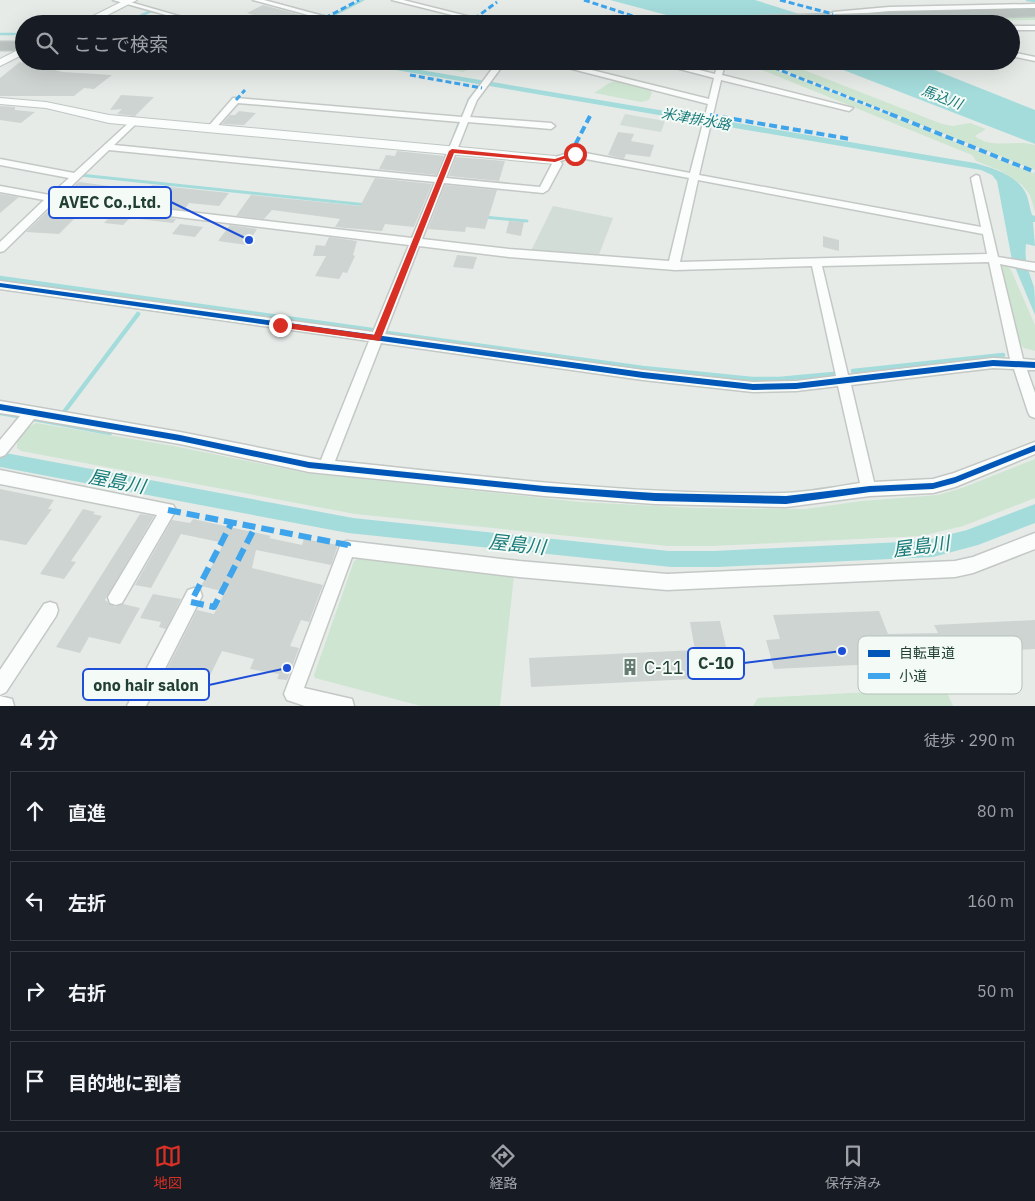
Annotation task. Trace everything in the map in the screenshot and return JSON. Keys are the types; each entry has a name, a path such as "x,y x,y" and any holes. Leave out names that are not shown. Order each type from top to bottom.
{"highway":[{"path":"934,15 1035,12"},
{"path":"1020,26 1035,27"},
{"path":"0,40 15,40"},
{"path":"0,46 15,47"},
{"path":"0,50 15,49"}],"street":[{"path":"256,0 315,15"},
{"path":"395,0 457,15"},
{"path":"98,15 124,1 172,15"},
{"path":"876,3 901,13"},
{"path":"832,15 889,9 1035,6"},
{"path":"1020,28 1035,27"},
{"path":"0,63 15,54"},
{"path":"1020,56 1035,59"},
{"path":"325,467 473,100 495,70"},
{"path":"581,70 713,103"},
{"path":"690,70 849,108"},
{"path":"675,266 674,260 720,70"},
{"path":"211,128 236,100 551,126"},
{"path":"0,101 46,105 91,116 134,121 452,151 555,160 575,154 988,232"},
{"path":"0,248 134,121"},
{"path":"107,147 543,190 557,164 555,160"},
{"path":"0,162 76,176"},
{"path":"976,178 988,232 998,260 1012,349 1035,412"},
{"path":"0,189 53,199 509,253 675,266 816,264 986,258 1033,267"},
{"path":"816,264 865,479 870,489"},
{"path":"0,285 643,375 753,386 782,388 993,363 1035,365"},
{"path":"0,407 180,438 325,467 544,489 655,497 786,500 870,489 920,487 944,483 1035,448"},
{"path":"1,450 31,412"},
{"path":"0,477 168,510 116,598"},
{"path":"345,706 326,704 293,694 346,549 667,582 955,569 973,565 1035,541"},
{"path":"136,706 194,596"},
{"path":"0,686 50,610"},
{"path":"0,705 5,706"}],"shaded area":[{"path":"625,114 665,121 661,132 620,125"},
{"path":"553,206 613,218 598,257 531,251"}],"green space":[{"path":"1035,14 1035,20 1020,20 1020,15 1012,15"},
{"path":"451,70 467,70 463,72"},
{"path":"762,70 776,70 1035,174 1035,212 1030,195 1022,185 1001,171 976,161 972,155"},
{"path":"784,70 804,70 942,124 953,126 970,123 986,129 975,136 982,140 996,143 1027,143 1035,145 1035,170"},
{"path":"617,81 650,90 652,93 649,100 641,102 594,93 611,82"},
{"path":"1002,266 1007,266 1011,270 1035,325 1035,351 1024,348 1018,342"},
{"path":"36,423 174,446 306,473 581,502 694,508 805,509 862,501 938,495 962,488 1035,459 1035,498 963,526 921,536 713,546 668,546 355,514 21,451 17,448 20,436"},
{"path":"360,558 514,575 500,706 421,706 315,678 314,675 354,561"},
{"path":"858,693 948,694 953,706 753,706 758,698"}],"water":[{"path":"610,0 755,0 800,15 666,15"},
{"name":"米津排水路","path":"396,70 421,70 990,167 1018,183 1027,196 1032,215 1035,216 1035,222 1033,222 1035,246 1026,244 1026,256 1027,267 1034,287 1035,315 1012,260 997,181 992,175 981,170"},
{"name":"馬込川","path":"843,70 935,70 1035,110 1035,144"},
{"name":"屋島川","path":"0,452 353,518 669,551 714,551 923,541 967,530 1035,504 1035,523 978,545 933,557 718,567 671,567 348,533 0,467"}],"building":[{"path":"263,5 300,15 253,15 247,13"},
{"path":"15,66 15,70 54,70 112,75 94,89 84,88 74,96 0,96 0,78"},
{"path":"121,95 154,97 135,116 117,114 122,109 110,110"},
{"path":"0,106 15,107 15,110 35,112 21,123 0,120"},
{"path":"239,111 256,113 244,125 222,124 230,115 235,115"},
{"path":"618,132 634,134 631,141 654,145 650,157 626,154 624,159 608,155"},
{"path":"397,151 444,156 436,175 379,169 386,155 395,156"},
{"path":"456,157 505,161 499,181 449,176"},
{"path":"375,178 432,184 414,227 385,224 382,231 335,227 340,219 272,210 264,219 236,216 251,195 360,206"},
{"path":"79,182 147,191 152,185 229,193 219,206 189,203 184,210 73,197 75,185"},
{"path":"445,185 497,190 485,229 466,227 465,232 428,229"},
{"path":"0,194 19,197 0,213"},
{"path":"55,204 176,219 173,223 130,218 123,225 104,223 108,219 77,216 59,234 26,232"},
{"path":"509,221 524,222 521,236 506,233"},
{"path":"180,224 203,227 195,237 172,234"},
{"path":"230,225 257,229 247,245 218,241"},
{"path":"823,236 839,240 839,251 823,247"},
{"path":"329,237 357,241 353,255 355,256 347,273 343,272 339,279 315,276 326,256 313,256 316,245 325,246"},
{"path":"457,255 477,257 473,269 453,267"},
{"path":"0,489 54,500 48,509 52,509 26,545 0,540"},
{"path":"83,509 102,516 71,561 76,562 64,579 40,574"},
{"path":"140,514 154,516 105,600 115,607 123,604 140,608 120,644 89,637 80,653 56,647"},
{"path":"193,519 271,536 269,538 302,545 304,539 338,545 331,565 256,550 252,568 323,585 309,622 301,620 290,646 299,648 287,680 277,679 279,674 250,669 254,659 222,651 202,692 161,681 197,610 214,614 225,592 201,586 224,543 181,534 151,588 135,585 172,520 190,523"},
{"path":"153,594 181,599 166,629 159,627 161,622 140,618"},
{"path":"879,611 888,634 938,633 934,625 1035,620 1035,649 1022,650 1022,636 858,636 858,665 774,669 766,640 780,639 773,615"},
{"name":"C-11","path":"720,621 733,677 531,687 529,658 695,650 690,622"}],"waterway":[{"path":"334,15 363,0"},
{"path":"1027,0 1035,1"},
{"path":"142,15 151,11"},
{"path":"308,12 321,15"},
{"path":"167,13 175,15"},
{"path":"0,34 15,34"},
{"path":"463,115 469,99 478,88"},
{"path":"462,118 463,114"},
{"path":"455,134 460,121"},
{"path":"80,175 367,205"},
{"path":"484,217 527,221"},
{"path":"0,278 372,330"},
{"path":"64,412 138,314"},
{"path":"387,333 643,368 752,379 779,379 833,374"},
{"path":"853,371 1003,355"},
{"path":"0,413 18,416"},
{"path":"34,419 110,433"}],"tunnel":[{"path":"901,13 906,15"}],"marked path":[{"path":"331,15 359,0"},
{"path":"584,0 630,15"},
{"path":"780,0 833,14"},
{"path":"479,15 497,2"},
{"path":"780,70 1035,172"},
{"path":"410,75 482,88"},
{"path":"236,100 245,90"},
{"path":"710,115 850,139"},
{"path":"575,154 572,151 590,116"},
{"path":"168,510 348,545 347,549"},
{"path":"194,596 232,522"},
{"path":"191,602 214,607 255,527"}],"cycle path":[{"path":"0,285 643,375 753,387 796,386 993,363 1035,365"},
{"path":"0,407 180,438 309,465 544,489 655,497 786,500 870,489 933,486 955,480 1035,448"}],"place":[{"name":"AVEC Co.,Ltd.","path":"249,240"},
{"name":"C-10","path":"842,651"},
{"name":"C-11","path":"630,667"},
{"name":"ono hair salon","path":"287,668"}],"route":[{"path":"280,325 377,338 452,151 555,160 575,154"}]}
